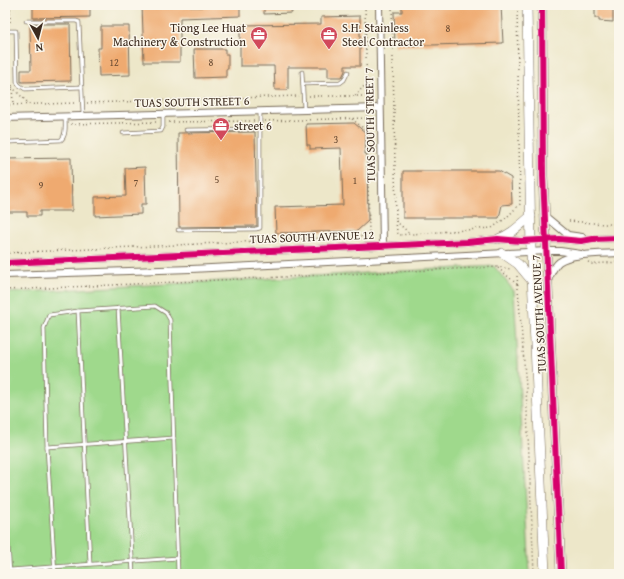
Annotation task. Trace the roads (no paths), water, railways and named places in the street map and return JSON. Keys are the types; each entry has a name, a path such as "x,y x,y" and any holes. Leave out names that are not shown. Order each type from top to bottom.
{"street":[{"name":"TUAS SOUTH STREET 7","path":"379,5 383,245"},
{"name":"TUAS SOUTH AVENUE 7","path":"527,5 531,252 545,574"},
{"name":"TUAS SOUTH AVENUE 7","path":"542,5 543,176 562,574"},
{"name":"TUAS SOUTH STREET 6","path":"5,118 380,108"},
{"path":"498,239 508,236 531,216"},
{"path":"545,216 568,235 593,239"},
{"name":"TUAS SOUTH AVENUE 12","path":"5,262 467,242 498,239 559,239 581,241 619,238"},
{"path":"548,280 558,262 567,258 584,256 578,245 581,241"},
{"name":"TUAS SOUTH AVENUE 12","path":"5,276 191,269 560,250 584,256 619,253"},
{"path":"502,253 518,264 533,282"}],"lane":[{"path":"26,21 79,22 83,116"},
{"path":"5,31 16,31 17,82 22,88 82,87"},
{"path":"302,72 304,110"},
{"path":"303,84 340,83 344,80 348,72"},
{"path":"178,230 260,228 260,111"},
{"path":"123,133 161,131 163,113"},
{"path":"10,142 61,140 64,138 65,116"},
{"path":"186,130 260,129"},
{"path":"55,574 47,447 44,328 49,315 78,311 155,306 166,313 170,320 178,574"},
{"path":"118,308 133,574"},
{"path":"78,311 90,564"},
{"path":"47,447 174,438"},
{"path":"5,498 10,572 90,564 178,558"}],"place":[{"name":"Tiong Lee Huat Machinery & Construction","path":"259,50"},
{"name":"S.H. Stainless Steel Contractor","path":"329,50"},
{"name":"street 6","path":"221,141"}]}
